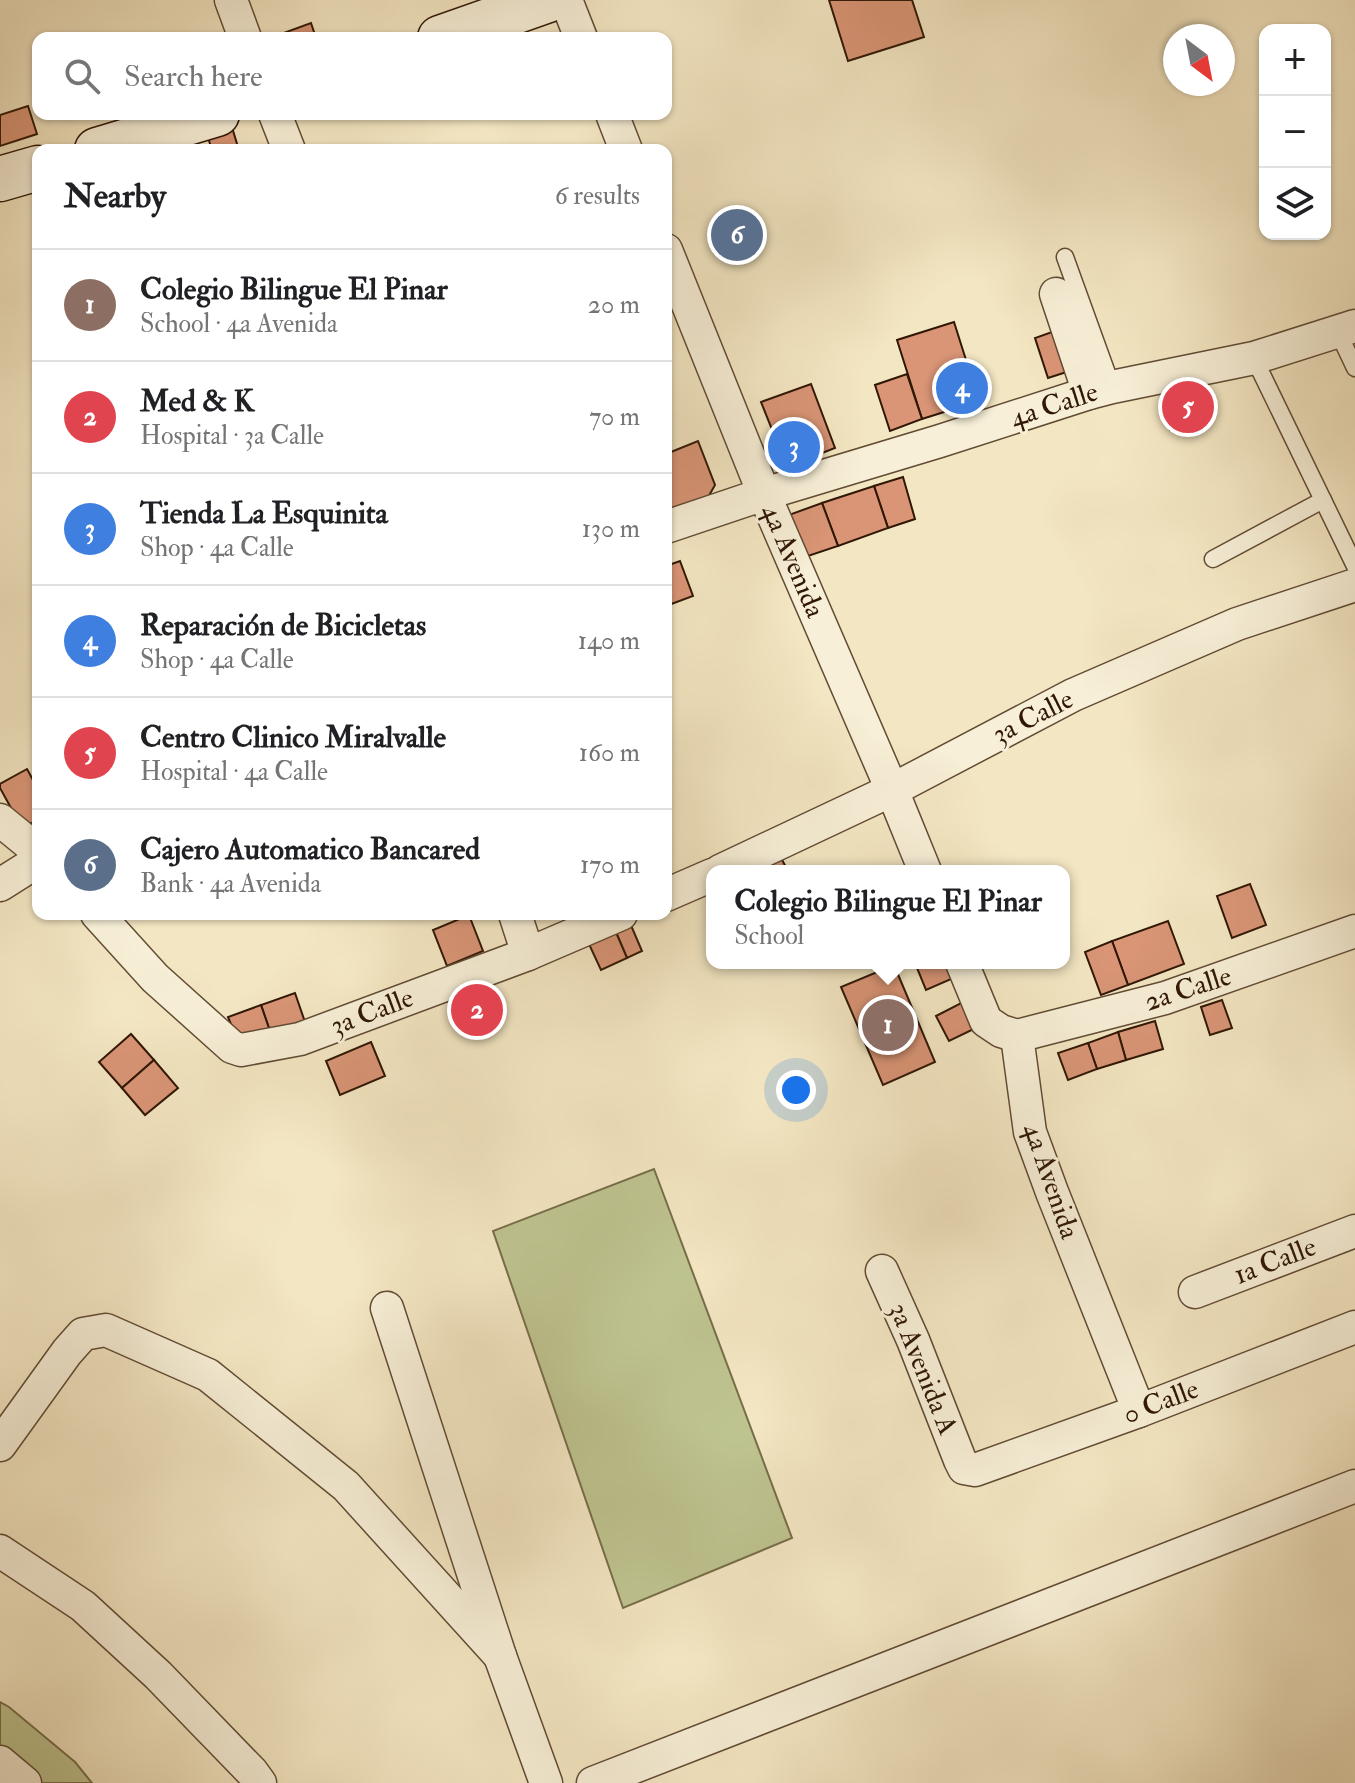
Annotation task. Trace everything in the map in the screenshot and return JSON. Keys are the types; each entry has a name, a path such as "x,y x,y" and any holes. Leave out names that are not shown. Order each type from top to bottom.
{"street":[{"path":"231,0 243,32"},
{"path":"457,32 548,0"},
{"path":"566,0 579,32"},
{"path":"117,144 197,120"},
{"path":"277,120 287,144"},
{"path":"614,120 624,144"},
{"path":"0,179 32,170"},
{"name":"4a Avenida","path":"672,265 764,494 923,865"},
{"path":"1056,294 1100,390"},
{"name":"4a Calle","path":"672,525 1100,390 1254,358 1347,329"},
{"name":"3a Calle","path":"733,865 892,790 1073,695 1237,624 1355,585"},
{"path":"0,820 32,846"},
{"path":"0,885 32,865"},
{"path":"672,892 706,878"},
{"name":"3a Calle","path":"102,920 155,978 232,1047 241,1050 300,1039 528,954 607,920"},
{"path":"517,920 528,954"},
{"name":"2a Calle","path":"1017,1036 1165,998 1355,931"},
{"path":"964,969 986,1021 1001,1031 1017,1036"},
{"name":"4a Avenida","path":"1017,1036 1030,1132 1139,1411"},
{"name":"1a Calle","path":"1195,1292 1355,1231"},
{"name":"3a Avenida A","path":"882,1271 964,1468"},
{"path":"387,1308 500,1656 546,1783"},
{"name":"0 Calle","path":"964,1468 975,1470 1139,1411 1355,1327"},
{"path":"0,1445 83,1334 106,1330 208,1375 346,1486 500,1656"},
{"path":"593,1783 1355,1486"},
{"path":"0,1551 83,1606 158,1675 260,1783"},
{"path":"0,1762 25,1783"},
{"path":"520,1783 536,1783"}],"lane":[{"path":"1065,257 1100,390"},
{"path":"1347,329 1355,368"},
{"path":"1254,358 1355,566"},
{"path":"1213,559 1323,500"}],"green space":[{"path":"654,1169 792,1538 623,1608 493,1231"},
{"path":"0,1702 75,1762 92,1783 0,1783"}],"building":[{"path":"829,0 912,0 924,37 848,61"},
{"path":"311,23 314,32 286,32"},
{"path":"28,106 37,134 0,146 0,115"},
{"path":"231,124 237,144 210,144 204,125"},
{"path":"954,322 979,401 922,419 897,340"},
{"path":"1066,327 1079,368 1048,378 1035,338"},
{"path":"907,374 922,419 890,431 875,385"},
{"path":"811,384 835,448 787,467 761,402"},
{"path":"1205,384 1214,417 1170,430 1161,397"},
{"path":"698,441 715,485 706,501 672,511 672,452"},
{"path":"903,477 915,519 888,528 874,486"},
{"path":"874,486 888,528 838,546 822,503"},
{"path":"822,503 838,546 799,559 786,516"},
{"path":"680,561 693,596 672,604 672,564"},
{"path":"27,769 32,778 32,823 22,828 0,784"},
{"path":"780,856 785,865 763,865"},
{"path":"1250,884 1266,925 1232,938 1217,896"},
{"path":"457,920 471,920 483,951 447,966 433,930"},
{"path":"1168,921 1184,964 1128,985 1112,941"},
{"path":"630,923 642,951 627,958 615,930"},
{"path":"615,930 627,958 601,970 588,942"},
{"path":"1112,941 1128,985 1101,995 1085,952"},
{"path":"884,969 896,969 935,1062 883,1085 841,987"},
{"path":"917,969 955,969 958,976 926,990"},
{"path":"488,990 499,1016 466,1030 455,1004"},
{"path":"295,993 305,1022 271,1034 261,1005"},
{"path":"967,1000 980,1026 949,1041 936,1016"},
{"path":"1222,1000 1232,1028 1210,1035 1201,1007"},
{"path":"261,1005 271,1034 240,1046 228,1017"},
{"path":"1155,1021 1163,1049 1126,1060 1118,1032"},
{"path":"1118,1032 1126,1060 1097,1069 1088,1043"},
{"path":"131,1034 154,1060 122,1088 99,1062"},
{"path":"371,1042 385,1076 340,1095 326,1061"},
{"path":"1088,1043 1097,1069 1068,1080 1058,1053"},
{"path":"154,1060 178,1088 145,1115 122,1088"}],"place":[{"name":"Cajero Automatico Bancared","path":"737,235"},
{"name":"Reparación de Bicicletas","path":"962,388"},
{"name":"Centro Clinico Miralvalle","path":"1188,407"},
{"name":"Tienda La Esquinita","path":"794,447"},
{"name":"Med & K","path":"477,1010"},
{"name":"Colegio Bilingue El Pinar","path":"888,1025"}]}
